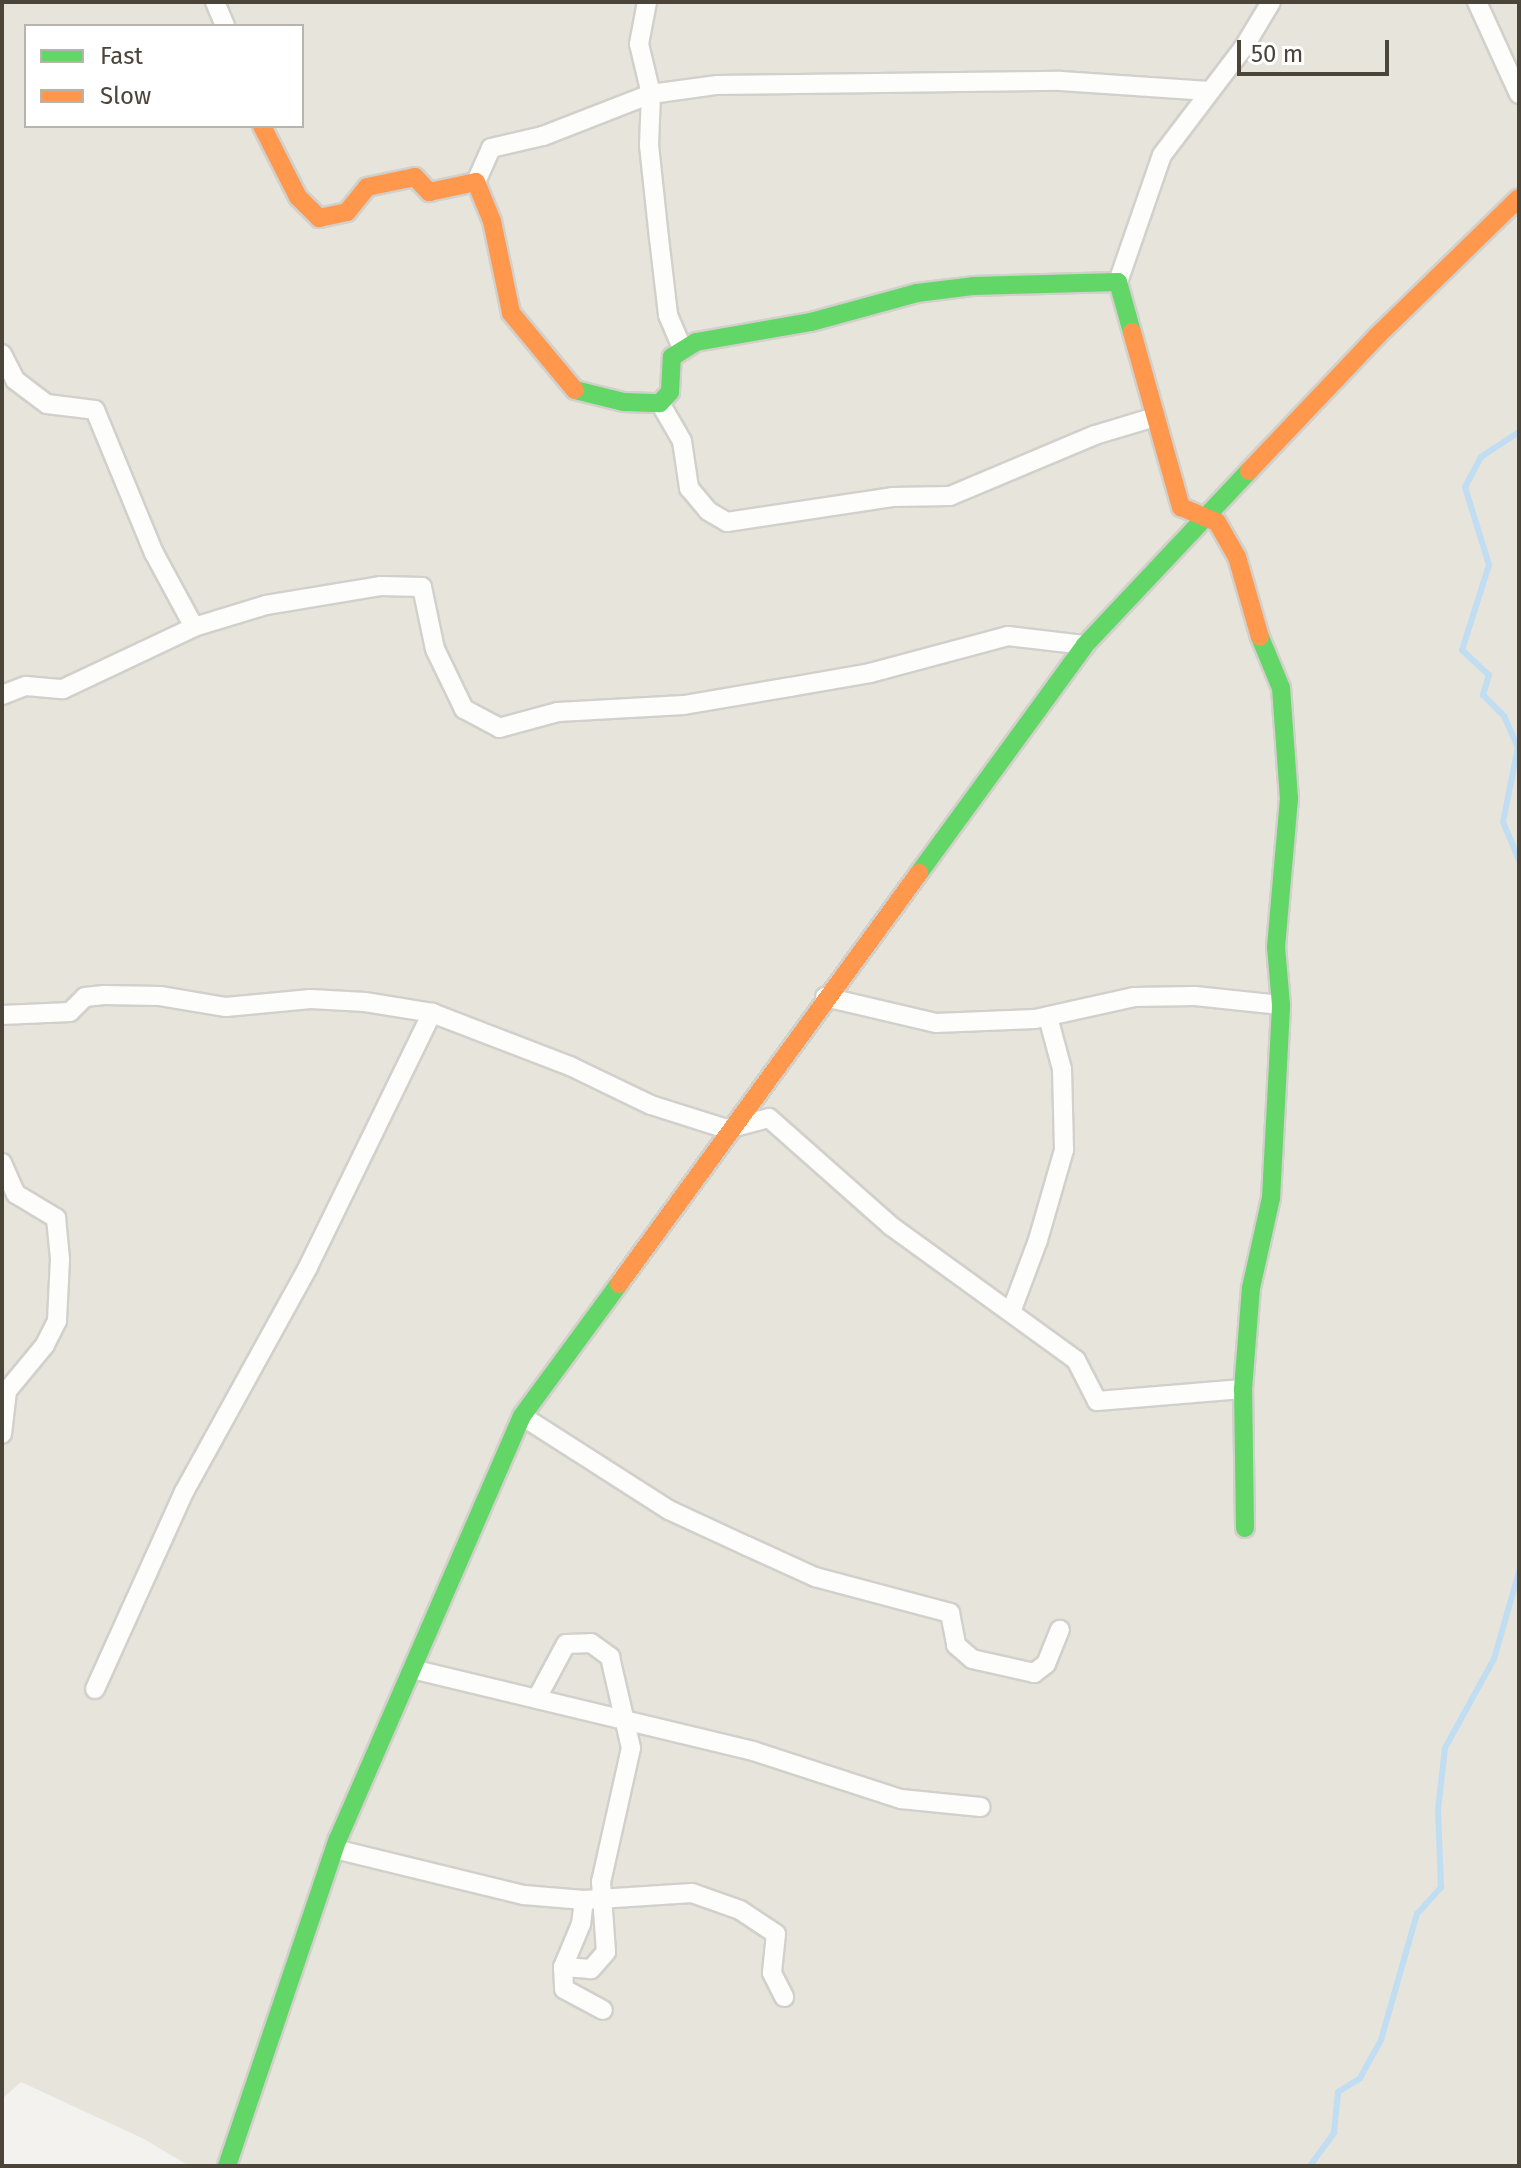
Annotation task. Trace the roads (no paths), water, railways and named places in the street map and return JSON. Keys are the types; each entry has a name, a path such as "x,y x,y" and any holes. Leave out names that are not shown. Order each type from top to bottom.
{"street":[{"path":"215,2 224,24"},
{"path":"647,2 639,44 651,94 649,145 668,315 683,350"},
{"path":"1245,1528 1243,1389 1251,1288 1271,1198 1281,1005 1276,947 1289,799 1281,688 1264,651 1237,557 1217,522 1203,520 1181,507 1118,282 1162,155 1271,2"},
{"path":"1477,2 1519,94"},
{"path":"1118,282 973,286 917,293 811,322 696,342 672,357 670,392 660,403 624,402 577,392 511,313 492,221 476,182 491,148 543,136 651,94 717,85 832,81 1061,81 1209,91"},
{"path":"263,128 298,197 319,218 347,212 367,187 415,177 429,192 476,182"},
{"path":"227,2166 335,1849 522,1416 727,1129 1085,645 1376,337 1519,198"},
{"path":"2,354 15,380 47,404 95,410 154,553 194,627"},
{"path":"660,403 682,441 689,488 708,511 727,522 892,497 950,496 1095,435 1155,417"},
{"path":"2,695 26,686 63,689 194,627 266,605 381,586 422,587 435,649 464,709 499,728 558,712 684,705 870,673 1008,636 1085,645"},
{"path":"2,1015 70,1012 85,997 104,995 160,996 226,1007 311,999 365,1002 432,1013 570,1066 651,1105 727,1129 769,1118 891,1226 1076,1360 1097,1401 1243,1389"},
{"path":"825,997 936,1023 1048,1017 1134,997 1195,996 1281,1005"},
{"path":"95,1689 184,1492 308,1267 432,1013"},
{"path":"1011,1312 1038,1240 1064,1150 1062,1069 1048,1017"},
{"path":"2,1163 16,1194 56,1218 60,1259 57,1321 45,1345 7,1391 2,1434"},
{"path":"522,1416 669,1510 747,1546 815,1577 950,1613 956,1645 972,1659 1034,1673 1046,1664 1060,1630"},
{"path":"537,1698 566,1644 591,1643 610,1657 631,1748 601,1882 606,1952 591,1969 563,1967"},
{"path":"412,1669 753,1751 901,1799 981,1807"},
{"path":"335,1849 524,1895 584,1900 692,1893 740,1910 776,1934 772,1973 784,1997"},
{"path":"584,1900 581,1924 563,1967 564,1989 603,2010"}],"waterway":[{"path":"1519,432 1481,457 1465,487 1489,565 1462,650 1489,675 1483,695 1504,716 1518,747 1503,822 1519,860"},
{"path":"1310,2166 1334,2133 1338,2092 1360,2078 1381,2040 1417,1914 1441,1887 1438,1810 1445,1748 1494,1659 1519,1572"}]}
